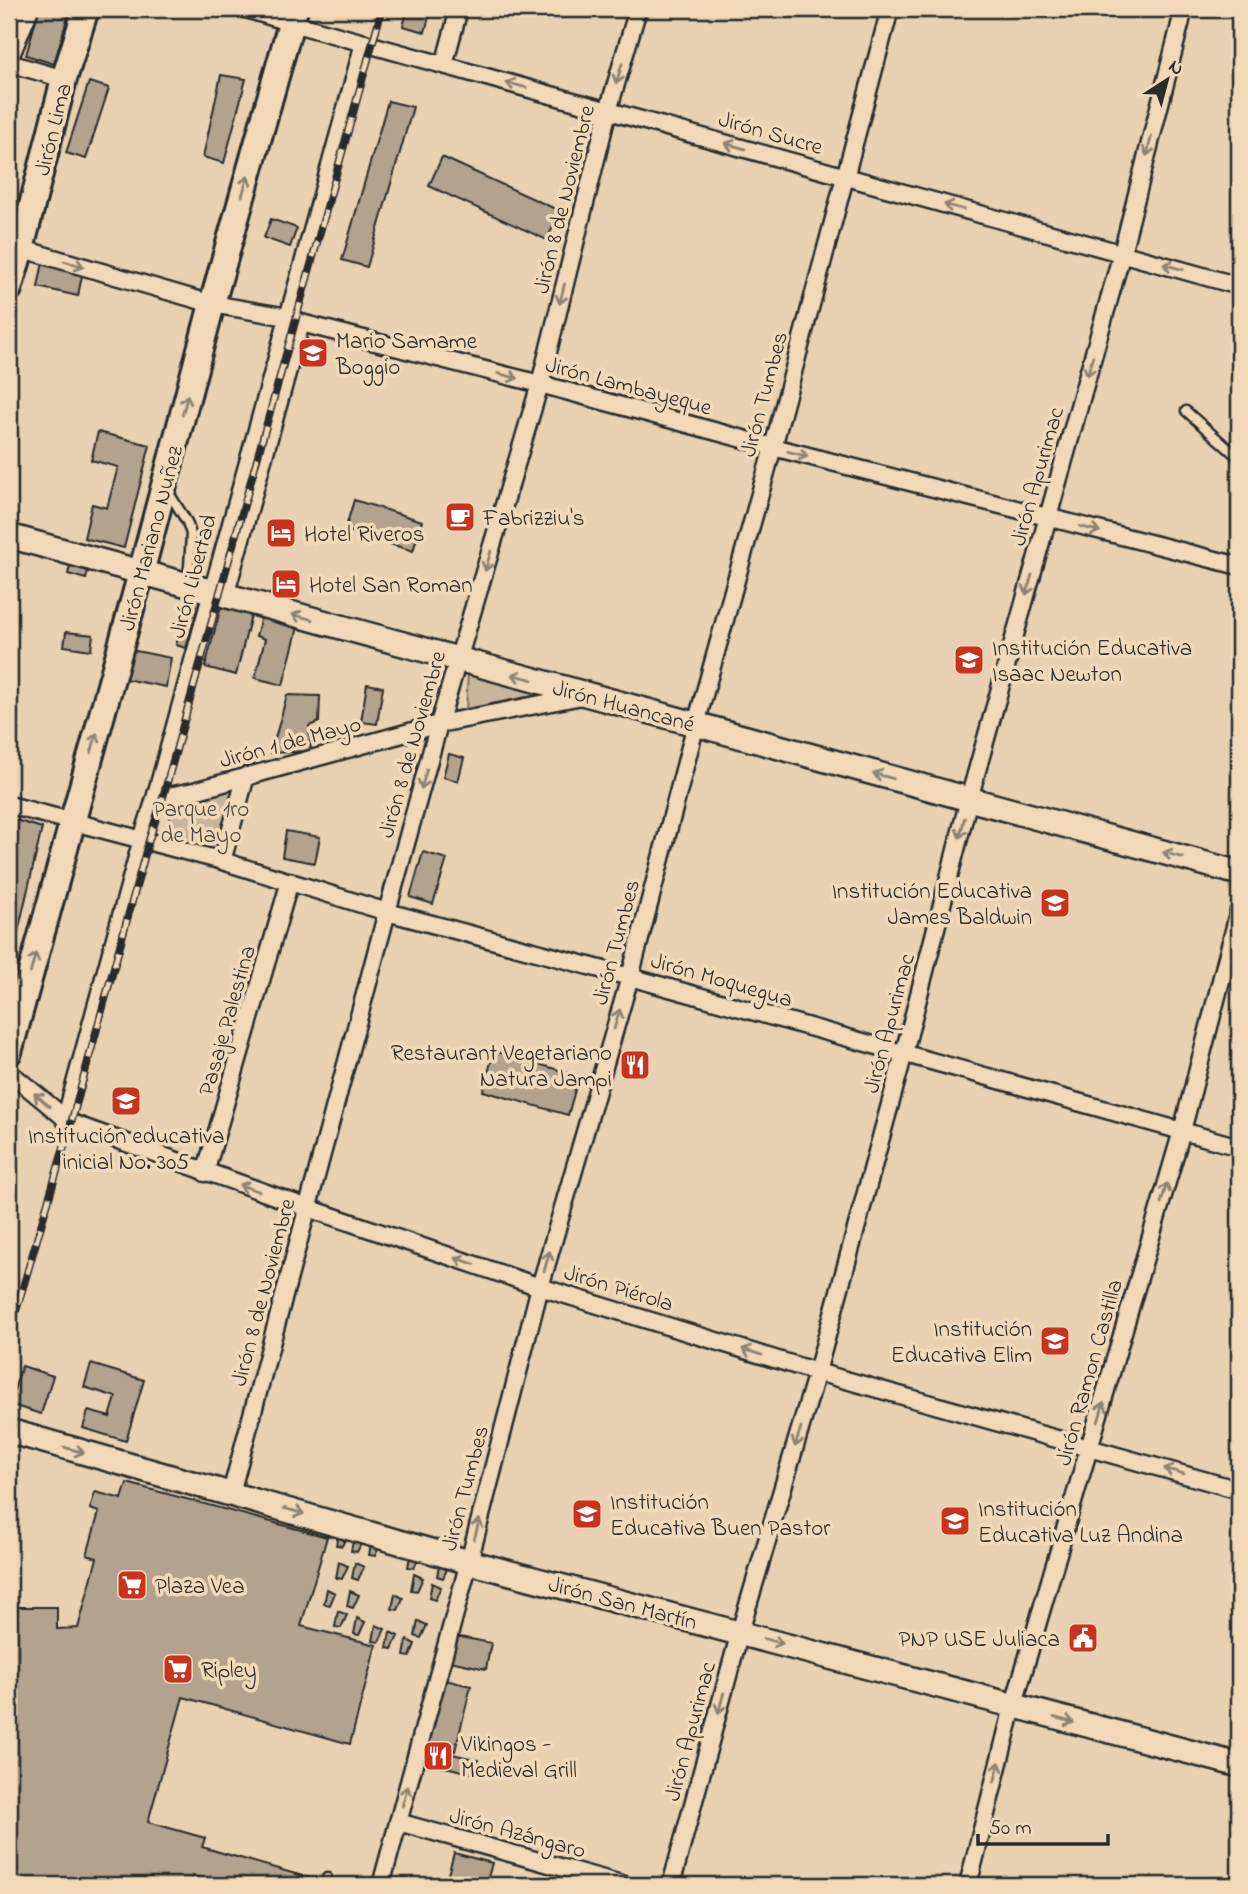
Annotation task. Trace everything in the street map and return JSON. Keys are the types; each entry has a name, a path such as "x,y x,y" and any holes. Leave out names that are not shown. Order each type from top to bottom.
{"main road":[{"name":"Jirón Lima","path":"9,289 15,247 86,9"},
{"name":"Jirón Mariano Nuñez","path":"9,1052 293,16"}],"street":[{"path":"30,9 9,61 65,79"},
{"name":"Jirón Sucre","path":"246,9 293,16 364,43 1239,286"},
{"path":"444,65 459,9"},
{"name":"Jirón 8 de Noviembre","path":"231,1493 439,724 540,384 608,111 638,9"},
{"name":"Jirón Tumbes","path":"380,1885 469,1562 540,1287 630,976 890,9"},
{"name":"Jirón Apurimac","path":"671,1885 740,1632 817,1372 904,1053 969,799 1122,253 1184,9"},
{"path":"294,320 364,43"},
{"name":"Jirón Lambayeque","path":"15,247 212,304 294,320 773,447 1239,566"},
{"name":"Jirón Libertad","path":"65,1120 142,839 218,594 294,320"},
{"name":"Jirón Huancané","path":"9,536 1239,873"},
{"name":"Jirón 1 de Mayo","path":"154,802 163,797 194,791 439,724 588,695"},
{"path":"222,861 246,776"},
{"name":"Jirón Moquegua","path":"9,804 222,861 387,912 630,976 1239,1147"},
{"name":"Pasaje Palestina","path":"205,1173 290,881"},
{"name":"Jirón Ramon Castilla","path":"968,1885 1013,1707 1182,1131 1239,911"},
{"name":"Jirón Piérola","path":"9,1072 65,1120 205,1173 540,1287 817,1372 1239,1490"},
{"name":"Jirón San Martín","path":"9,1432 469,1562 1239,1765"},
{"name":"Jirón Azángaro","path":"398,1822 625,1885"}],"lane":[{"path":"1186,411 1239,458"},
{"path":"164,485 187,522 191,534 188,586"}],"green space":[{"path":"468,671 548,692 466,712"},
{"name":"Parque 1ro de Mayo","path":"242,781 220,856 164,841 175,799"}],"building":[{"path":"39,9 70,9 54,64 26,55"},
{"path":"408,9 431,9 425,32 403,26"},
{"path":"221,75 246,79 224,163 203,157"},
{"path":"89,82 109,88 86,159 66,153"},
{"path":"388,101 413,107 367,267 342,260"},
{"path":"442,157 560,211 547,240 429,186"},
{"path":"271,219 297,228 290,247 264,238"},
{"path":"43,262 83,270 78,296 38,287"},
{"path":"98,432 150,445 124,548 84,538 92,504 107,508 118,467 91,460"},
{"path":"354,500 422,521 413,551 345,530"},
{"path":"71,562 89,567 86,579 68,574"},
{"path":"191,593 201,596 186,648 176,645"},
{"path":"222,603 252,611 236,675 205,667"},
{"path":"262,613 299,623 283,685 255,678 265,639 256,636"},
{"path":"66,632 93,635 91,650 64,646"},
{"path":"126,649 171,658 166,687 125,679"},
{"path":"367,684 383,687 377,724 361,722"},
{"path":"287,695 320,696 319,722 309,726 311,751 271,753"},
{"path":"449,754 464,758 458,781 443,777"},
{"path":"9,818 42,828 9,971"},
{"path":"286,831 320,837 315,863 282,857"},
{"path":"423,852 447,859 433,904 410,897"},
{"path":"494,1051 579,1076 568,1115 483,1091"},
{"path":"91,1364 144,1380 126,1441 83,1428 88,1411 110,1417 116,1397 84,1387"},
{"path":"22,1366 53,1376 41,1414 9,1404"},
{"path":"127,1483 327,1537 301,1626 376,1645 350,1744 183,1697 148,1822 205,1838 202,1847 313,1879 311,1885 225,1885 192,1876 190,1885 9,1885 9,1607 57,1607 57,1629 78,1628 97,1558 87,1555 99,1512 90,1509 95,1492 122,1499"},
{"path":"339,1529 348,1533 342,1546 336,1545"},
{"path":"354,1536 363,1540 357,1552 351,1551"},
{"path":"372,1540 381,1543 375,1556 369,1555"},
{"path":"411,1551 420,1555 414,1568 408,1567"},
{"path":"440,1561 449,1565 443,1578 437,1576"},
{"path":"339,1562 348,1566 342,1579 336,1578"},
{"path":"355,1563 364,1567 358,1580 352,1578"},
{"path":"414,1574 423,1578 417,1591 411,1590"},
{"path":"432,1583 441,1587 435,1600 429,1598"},
{"path":"327,1589 335,1593 330,1605 324,1604"},
{"path":"350,1591 359,1595 353,1608 347,1606"},
{"path":"395,1594 403,1598 398,1610 392,1609"},
{"path":"338,1611 347,1615 341,1628 335,1627"},
{"path":"357,1618 365,1622 359,1635 354,1634"},
{"path":"418,1621 427,1625 421,1638 415,1636"},
{"path":"376,1625 385,1629 379,1642 373,1641"},
{"path":"390,1632 398,1636 392,1649 387,1648"},
{"path":"455,1636 491,1643 486,1669 450,1661"},
{"path":"407,1640 415,1644 410,1657 404,1656"},
{"path":"441,1679 471,1686 455,1751 426,1744"},
{"path":"423,1747 478,1760 475,1774 420,1761"},
{"path":"454,1853 492,1863 486,1885 445,1885"}],"railway":[{"path":"9,1335 163,797 382,9"}],"place":[{"name":"Mario Samame Boggio","path":"313,353"},
{"name":"Fabrizziu's","path":"460,517"},
{"name":"Hotel Riveros","path":"281,533"},
{"name":"Hotel San Roman","path":"286,584"},
{"name":"Institución Educativa Isaac Newton","path":"969,660"},
{"name":"Institución Educativa James Baldwin","path":"1055,903"},
{"name":"Restaurant Vegetariano Natura Jampi","path":"635,1065"},
{"name":"Institución educativa inicial No. 305","path":"126,1101"},
{"name":"Institución Educativa Elim","path":"1055,1341"},
{"name":"Institución Educativa Buen Pastor","path":"587,1514"},
{"name":"Institución Educativa Luz Andina","path":"955,1521"},
{"name":"Plaza Vea","path":"132,1585"},
{"name":"PNP USE Juliaca","path":"1083,1638"},
{"name":"Ripley","path":"178,1669"},
{"name":"Vikingos - Medieval Grill","path":"438,1756"}]}
